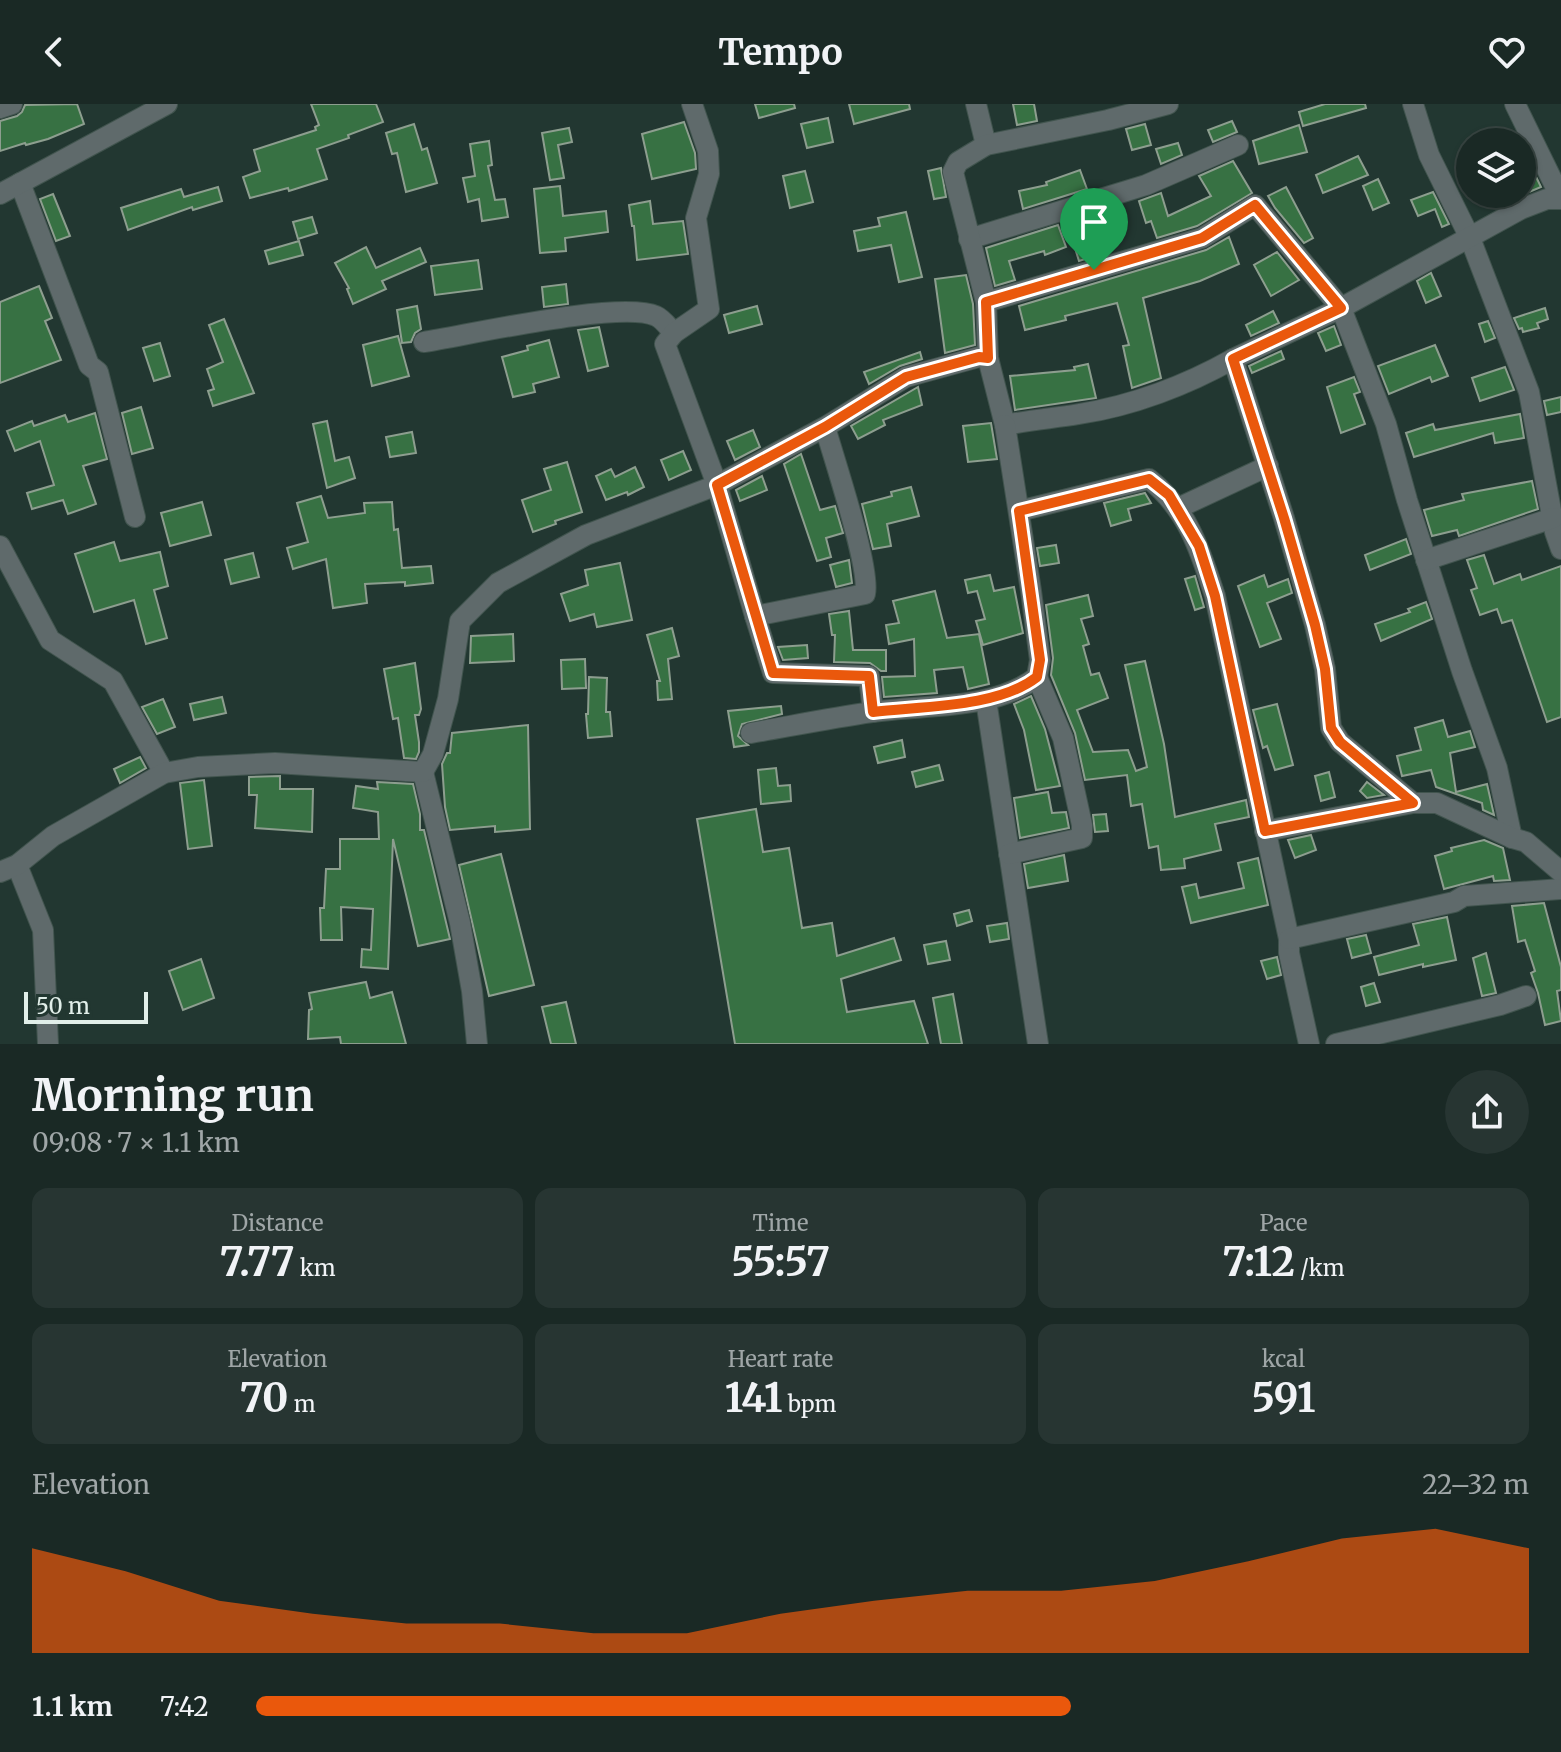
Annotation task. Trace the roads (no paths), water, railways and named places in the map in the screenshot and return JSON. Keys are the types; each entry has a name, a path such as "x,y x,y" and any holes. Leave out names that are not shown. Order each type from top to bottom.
{"street":[{"path":"0,108 12,104"},
{"path":"0,194 167,104"},
{"path":"692,104 708,151 709,174 696,218 709,309 674,333 665,344 717,485 773,673 869,676 873,712"},
{"path":"976,104 986,145"},
{"path":"1009,854 1082,838 1082,825 1063,738 1037,677 1040,660 1019,511 1005,425 988,358 986,302 953,172 958,162 986,145 1108,120 1168,104"},
{"path":"1413,104 1429,155 1470,238 1529,392 1561,549"},
{"path":"1005,425 1082,413 1145,397 1197,379 1341,308 1521,209 1547,199 1561,198 1515,104"},
{"path":"969,239 1146,185 1238,145"},
{"path":"20,183 89,365 98,372 135,517"},
{"path":"986,302 1202,238 1255,205 1341,308 1386,424 1426,560 1497,768 1512,838"},
{"path":"424,342 587,314 638,313 657,317 674,333"},
{"path":"477,1044 472,991 460,923 423,772 433,754 448,699 460,621 498,583 586,535 717,485 825,427 906,377 979,357 988,358"},
{"path":"1233,359 1315,625 1325,669 1331,728 1340,742 1413,803"},
{"path":"755,616 865,594 867,588 861,556 825,427"},
{"path":"1178,508 1268,466"},
{"path":"1019,511 1149,479 1169,495 1199,546 1215,596 1309,1044"},
{"path":"1426,560 1553,518"},
{"path":"0,546 50,640 113,681 164,773"},
{"path":"751,733 873,712 986,700 1028,684 1037,677"},
{"path":"986,700 1038,1044"},
{"path":"48,1044 43,930 8,869 53,836 164,773 198,767 275,763 423,772"},
{"path":"1265,831 1413,803 1437,803 1526,842 1561,872"},
{"path":"1289,939 1454,902 1464,896 1561,889"},
{"path":"1336,1044 1526,996"}]}
